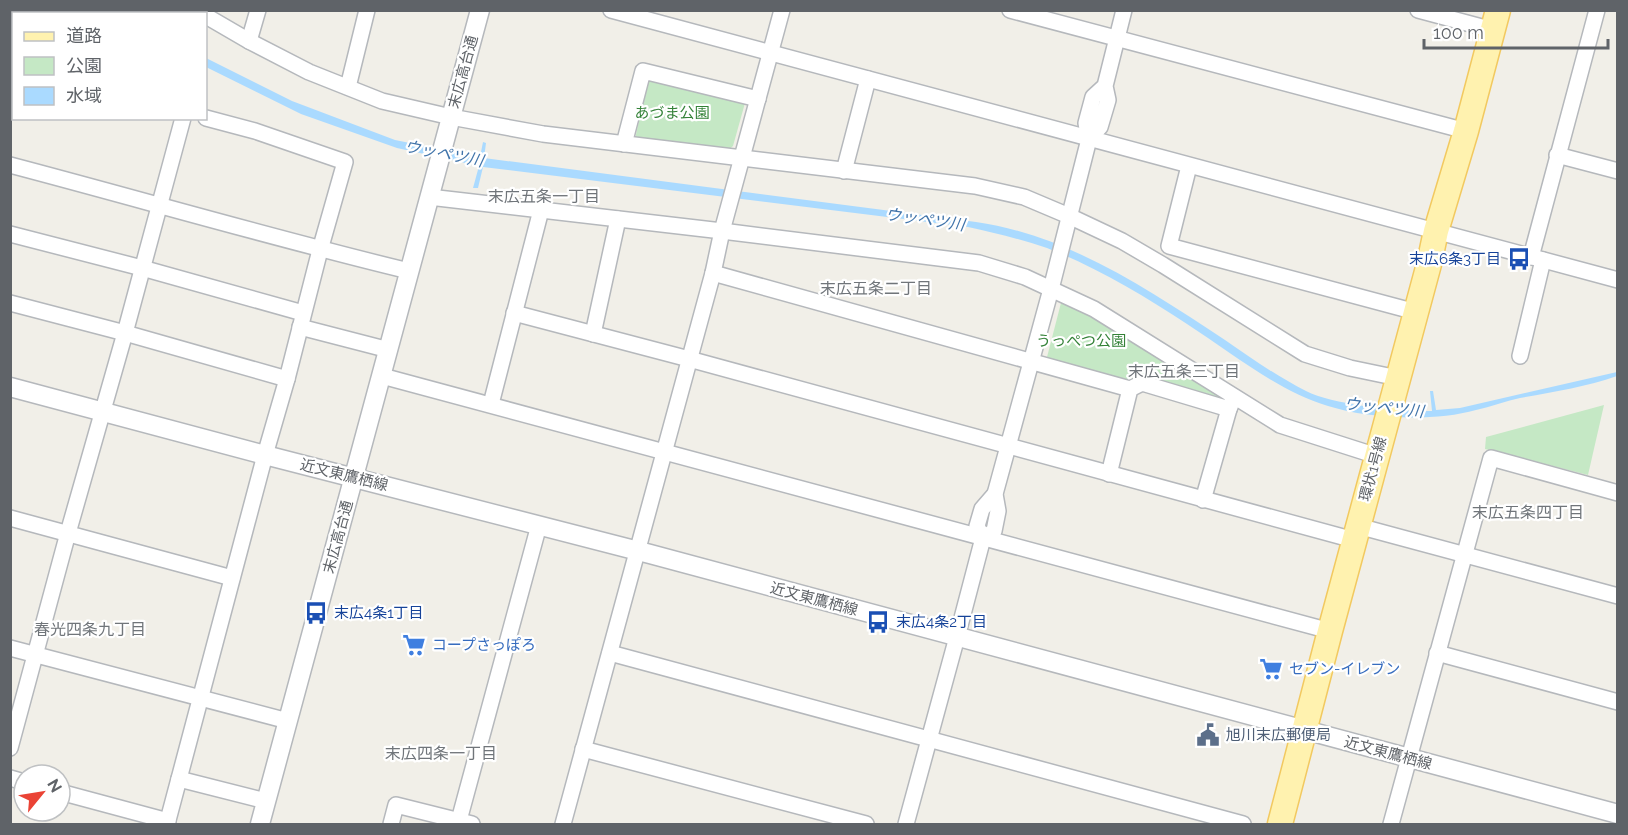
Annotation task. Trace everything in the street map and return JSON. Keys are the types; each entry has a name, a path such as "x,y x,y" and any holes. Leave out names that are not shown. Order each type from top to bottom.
{"main road":[{"name":"環状1号線","path":"1280,825 1436,231 1496,20"}],"street":[{"path":"249,41 258,10"},
{"path":"348,87 367,10"},
{"name":"末広高台通","path":"260,825 480,10"},
{"path":"611,10 1617,280"},
{"path":"563,825 782,10"},
{"path":"1010,10 1043,15 1116,39 1466,131"},
{"path":"906,825 983,538 993,531 998,511 995,494 1007,446 1089,139 1100,128 1108,100 1105,86 1124,10"},
{"path":"1418,10 1496,20"},
{"path":"1520,356 1557,155 1597,10"},
{"path":"207,17 309,72 449,125 624,144 740,165 844,171 975,186 1024,197 1068,221 1122,241 1305,354 1396,384"},
{"path":"624,144 643,71 758,99"},
{"path":"844,171 868,80"},
{"path":"72,795 167,823 345,162 255,131 207,118"},
{"path":"10,748 182,120"},
{"path":"1557,155 1617,171"},
{"path":"10,165 320,250 409,271"},
{"path":"1163,265 1189,166"},
{"path":"432,188 541,210 618,219 724,225 979,263 1052,283 1231,403 1280,425 1379,446"},
{"path":"490,404 541,210"},
{"path":"593,334 618,219"},
{"path":"10,234 142,268 389,350"},
{"path":"1169,246 1416,312"},
{"path":"712,273 1130,389 1142,383 1231,403"},
{"path":"10,303 287,379"},
{"path":"514,313 1203,500 1465,555 1617,596"},
{"path":"382,376 1330,631"},
{"name":"近文東鷹栖線","path":"10,387 539,525 1617,814"},
{"path":"1109,474 1130,389"},
{"path":"1203,500 1231,403"},
{"path":"1391,825 1491,458 1617,493"},
{"path":"10,518 232,578"},
{"path":"391,825 396,805 463,823 539,525"},
{"path":"10,648 288,721"},
{"path":"610,653 1243,825"},
{"path":"1437,653 1617,702"},
{"path":"583,749 866,825"},
{"path":"179,779 266,801"}],"green space":[{"name":"あづま公園","path":"653,77 745,103 733,146 727,151 635,139 648,80"},
{"name":"うっぺつ公園","path":"1062,299 1096,316 1225,396 1222,401 1145,376 1121,383 1046,361"},
{"path":"1604,405 1588,475 1485,449 1486,437"}],"water":[{"name":"ウッペツ川","path":"207,58 292,101 395,140 480,157 483,142 486,143 484,158 976,222 1010,229 1043,239 1106,267 1167,302 1285,380 1318,396 1350,404 1386,409 1432,411 1430,391 1433,391 1436,410 1460,408 1617,372 1617,376 1459,414 1402,417 1363,414 1328,406 1290,391 1136,292 1047,248 1008,236 968,227 483,167 478,188 473,188 479,166 397,148 301,114 207,67"}],"place":[{"name":"末広6条3丁目","path":"1519,259"},
{"name":"末広4条1丁目","path":"316,613"},
{"name":"末広4条2丁目","path":"878,622"},
{"name":"コープさっぽろ","path":"414,645"},
{"name":"セブン-イレブン","path":"1271,669"},
{"name":"旭川末広郵便局","path":"1208,735"}],"district":[{"name":"末広五条一丁目","path":"544,196"},
{"name":"末広五条二丁目","path":"876,288"},
{"name":"末広五条三丁目","path":"1184,371"},
{"name":"末広五条四丁目","path":"1528,512"},
{"name":"春光四条九丁目","path":"90,629"},
{"name":"末広四条一丁目","path":"441,753"}]}
